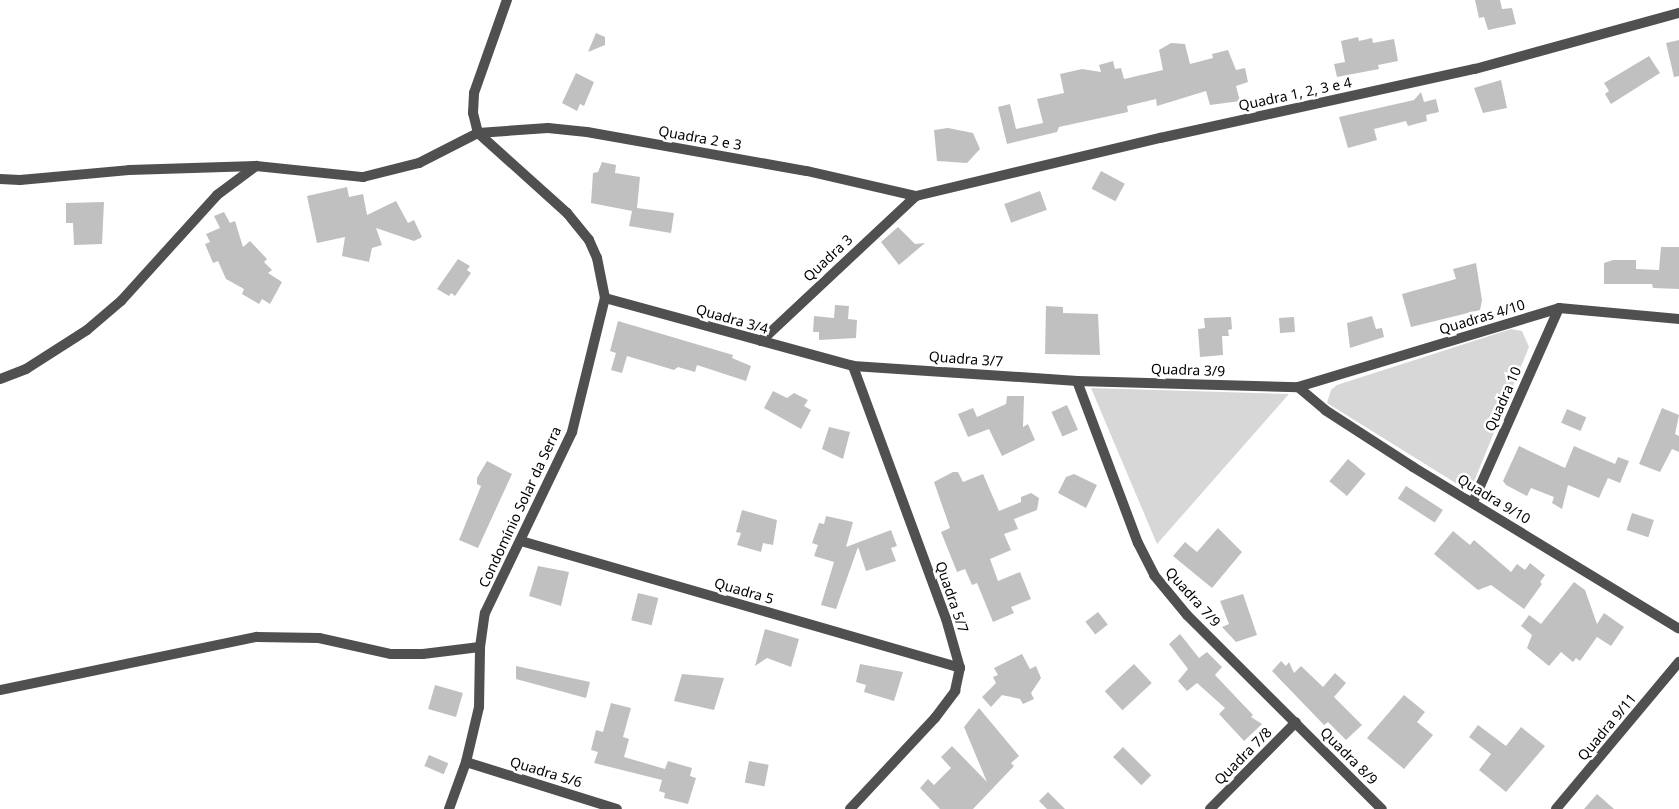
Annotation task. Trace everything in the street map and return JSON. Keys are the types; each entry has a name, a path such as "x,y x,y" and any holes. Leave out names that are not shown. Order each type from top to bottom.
{"street":[{"path":"0,179 20,180 129,170 256,166 363,177 419,163 478,133 473,113 474,93 507,0"},
{"name":"Quadra 1, 2, 3 e 4","path":"916,196 1160,138 1475,68 1679,13"},
{"name":"Quadra 2 e 3","path":"478,133 548,128 587,132 807,171 916,196"},
{"name":"Condomínio Solar da Serra","path":"449,809 466,762 479,707 480,647 485,613 572,432 605,298 597,258 589,240 566,213 478,133"},
{"path":"0,380 26,369 87,330 121,300 217,195 256,166"},
{"name":"Quadra 3","path":"761,342 916,196"},
{"name":"Quadra 3/4","path":"605,298 853,366"},
{"name":"Quadras 4/10","path":"1298,387 1559,308 1679,319"},
{"name":"Quadra 10","path":"1473,502 1559,308"},
{"name":"Quadra 3/7","path":"853,366 1077,381"},
{"name":"Quadra 5/7","path":"850,809 935,718 955,691 960,668 946,619 853,366"},
{"name":"Quadra 3/9","path":"1077,381 1298,387"},
{"name":"Quadra 7/9","path":"1077,381 1138,543 1154,575 1187,615 1296,722"},
{"name":"Quadra 9/10","path":"1298,387 1333,416 1679,629"},
{"name":"Quadra 5","path":"521,541 960,668"},
{"path":"0,690 257,637 318,638 391,654 423,654 480,647"},
{"name":"Quadra 9/11","path":"1556,809 1679,662"},
{"name":"Quadra 7/8","path":"1210,809 1296,722"},
{"name":"Quadra 8/9","path":"1296,722 1382,809"},
{"name":"Quadra 5/6","path":"466,762 617,809"}],"shaded area":[{"path":"1511,329 1522,331 1529,347 1473,484 1468,487 1462,487 1327,403 1331,390 1337,385"},
{"path":"1091,388 1289,394 1157,544"}],"building":[{"path":"1475,0 1500,0 1502,9 1512,8 1516,24 1488,30 1484,17 1479,18"},
{"path":"596,33 605,37 605,45 588,52"},
{"path":"1358,37 1359,41 1372,38 1373,43 1394,39 1398,61 1378,65 1379,69 1337,77 1334,64 1345,62 1341,41"},
{"path":"1679,40 1679,76 1674,77 1666,43"},
{"path":"1171,43 1185,44 1190,64 1213,58 1212,54 1228,50 1236,70 1245,68 1248,82 1236,86 1240,101 1210,105 1206,91 1157,106 1156,99 1127,106 1128,112 1059,127 1057,132 1007,144 998,107 1010,104 1016,129 1043,123 1037,99 1064,93 1060,74 1082,69 1101,72 1099,65 1113,61 1115,69 1121,68 1124,79 1163,70 1159,50"},
{"path":"1649,56 1660,73 1611,104 1605,94 1609,91 1604,83"},
{"path":"576,73 594,82 584,106 580,104 577,111 562,103"},
{"path":"1501,80 1507,108 1483,113 1474,88"},
{"path":"1421,92 1424,102 1436,99 1439,112 1426,115 1427,121 1408,126 1406,121 1374,129 1377,140 1348,148 1339,117 1414,100"},
{"path":"948,128 973,133 980,149 967,163 937,161 934,130"},
{"path":"602,162 616,165 615,173 640,177 637,208 674,213 671,233 629,226 632,211 591,203 593,173 598,172"},
{"path":"1101,171 1125,184 1115,201 1092,189"},
{"path":"347,187 349,197 363,194 367,215 396,201 408,223 414,220 422,237 414,241 376,228 382,245 372,248 369,262 342,256 345,237 317,243 307,196"},
{"path":"1040,191 1047,210 1011,223 1004,204"},
{"path":"104,202 102,244 74,245 73,223 66,223 66,203"},
{"path":"224,212 230,223 235,221 243,247 250,241 267,259 264,262 272,270 268,273 282,282 270,304 262,299 259,304 242,294 244,289 226,279 218,261 213,263 205,244 210,242 206,234 220,228 214,216"},
{"path":"898,227 915,244 925,243 899,265 881,242"},
{"path":"1661,247 1679,247 1679,289 1653,288 1652,284 1604,284 1604,263 1613,260 1636,260 1636,269 1659,270"},
{"path":"458,259 470,266 467,270 471,273 455,296 451,293 449,296 437,289"},
{"path":"1476,263 1482,300 1480,310 1411,327 1402,294 1456,279 1453,269"},
{"path":"835,305 849,306 848,319 857,320 856,338 819,340 819,332 813,332 814,316 834,318"},
{"path":"1046,306 1063,307 1063,313 1098,314 1100,355 1045,354"},
{"path":"1372,316 1376,329 1382,328 1384,337 1350,348 1347,323"},
{"path":"1231,317 1232,329 1228,330 1229,336 1222,336 1223,355 1200,357 1198,329 1205,328 1204,318"},
{"path":"1294,317 1295,332 1280,333 1279,318"},
{"path":"618,321 733,355 732,358 751,366 746,381 697,365 695,372 678,367 674,370 627,356 622,373 611,370 616,353 610,351"},
{"path":"773,391 787,398 794,393 808,400 804,406 811,410 801,429 764,408"},
{"path":"1007,396 1024,396 1023,427 1028,424 1035,440 1002,456 989,429 968,437 958,414 973,408 977,417 1006,404"},
{"path":"1067,405 1078,430 1062,437 1051,412"},
{"path":"1662,408 1679,415 1675,434 1679,436 1679,452 1672,449 1660,472 1639,464"},
{"path":"1567,409 1586,417 1580,431 1561,423"},
{"path":"829,427 850,432 843,459 822,449"},
{"path":"1519,446 1565,468 1574,446 1615,464 1618,457 1629,461 1620,483 1608,478 1599,498 1568,485 1562,509 1552,503 1554,497 1531,488 1527,496 1506,485 1503,481"},
{"path":"1348,459 1366,474 1347,496 1329,481"},
{"path":"487,461 512,474 478,548 459,540 481,486 477,484 477,478"},
{"path":"953,472 958,472 963,482 983,474 999,511 1021,502 1021,497 1031,493 1039,498 1037,510 1014,519 1018,529 1004,534 1011,550 990,559 998,581 1020,572 1031,599 1011,607 1014,613 993,622 977,583 972,585 965,569 957,572 941,532 950,528 934,482"},
{"path":"1074,474 1097,485 1086,508 1058,493 1066,477"},
{"path":"1406,486 1443,510 1435,523 1398,499"},
{"path":"742,510 777,520 773,545 763,543 761,552 737,545 741,533 736,532"},
{"path":"1632,513 1654,520 1648,537 1626,530"},
{"path":"826,516 853,522 846,547 891,530 897,546 891,548 896,561 866,571 858,547 836,609 821,605 834,562 814,556 818,545 812,543 819,523 824,524"},
{"path":"1218,528 1242,552 1212,588 1173,556 1185,542 1197,552"},
{"path":"1453,531 1470,545 1474,540 1511,572 1517,564 1525,570 1530,563 1545,575 1540,582 1542,584 1524,609 1491,585 1478,590 1434,554"},
{"path":"538,566 569,572 561,606 529,596"},
{"path":"1574,582 1585,590 1597,624 1604,613 1624,627 1611,646 1597,637 1580,661 1576,658 1573,662 1561,652 1549,666 1527,648 1532,635 1521,626 1529,615 1541,624"},
{"path":"638,593 658,598 652,625 631,620"},
{"path":"1243,594 1257,635 1236,642 1222,627 1229,624 1220,601"},
{"path":"1098,612 1108,625 1095,634 1085,622"},
{"path":"765,629 799,639 791,667 767,658 755,666"},
{"path":"1180,634 1199,658 1207,652 1222,667 1215,675 1253,715 1251,717 1262,724 1244,741 1219,714 1225,708 1197,683 1187,691 1178,681 1188,669 1169,644"},
{"path":"1022,654 1030,669 1036,666 1041,678 1031,693 1034,699 1023,704 1020,699 1002,695 991,707 982,697 996,683 993,677 998,675 994,668"},
{"path":"1281,661 1286,666 1289,662 1294,673 1301,666 1323,687 1335,673 1346,683 1334,697 1362,725 1346,740 1328,722 1324,725 1272,671"},
{"path":"860,664 903,672 894,701 864,692 866,685 856,682"},
{"path":"1134,664 1152,683 1122,710 1105,691"},
{"path":"516,666 590,682 586,698 516,679"},
{"path":"682,674 724,678 714,710 674,701"},
{"path":"435,685 463,693 456,717 428,709"},
{"path":"1404,695 1425,712 1417,722 1433,735 1404,769 1367,738"},
{"path":"611,703 631,708 623,737 629,739 624,757 665,769 668,761 692,768 690,776 696,778 688,804 664,798 665,793 659,791 662,780 594,763 598,752 591,750 596,730 603,732"},
{"path":"979,708 1019,756 1011,763 1014,766 973,809 940,809 920,788 928,779 934,785 951,768 941,757 952,746 987,782 964,727"},
{"path":"1478,725 1506,746 1521,727 1545,746 1506,792 1479,770 1491,754 1469,737"},
{"path":"1123,747 1151,775 1141,785 1113,757"},
{"path":"429,755 448,763 444,774 424,766"},
{"path":"749,761 769,765 764,786 745,783"},
{"path":"1048,792 1065,809 1047,809 1039,801"},
{"path":"1597,794 1614,809 1584,809"}]}
